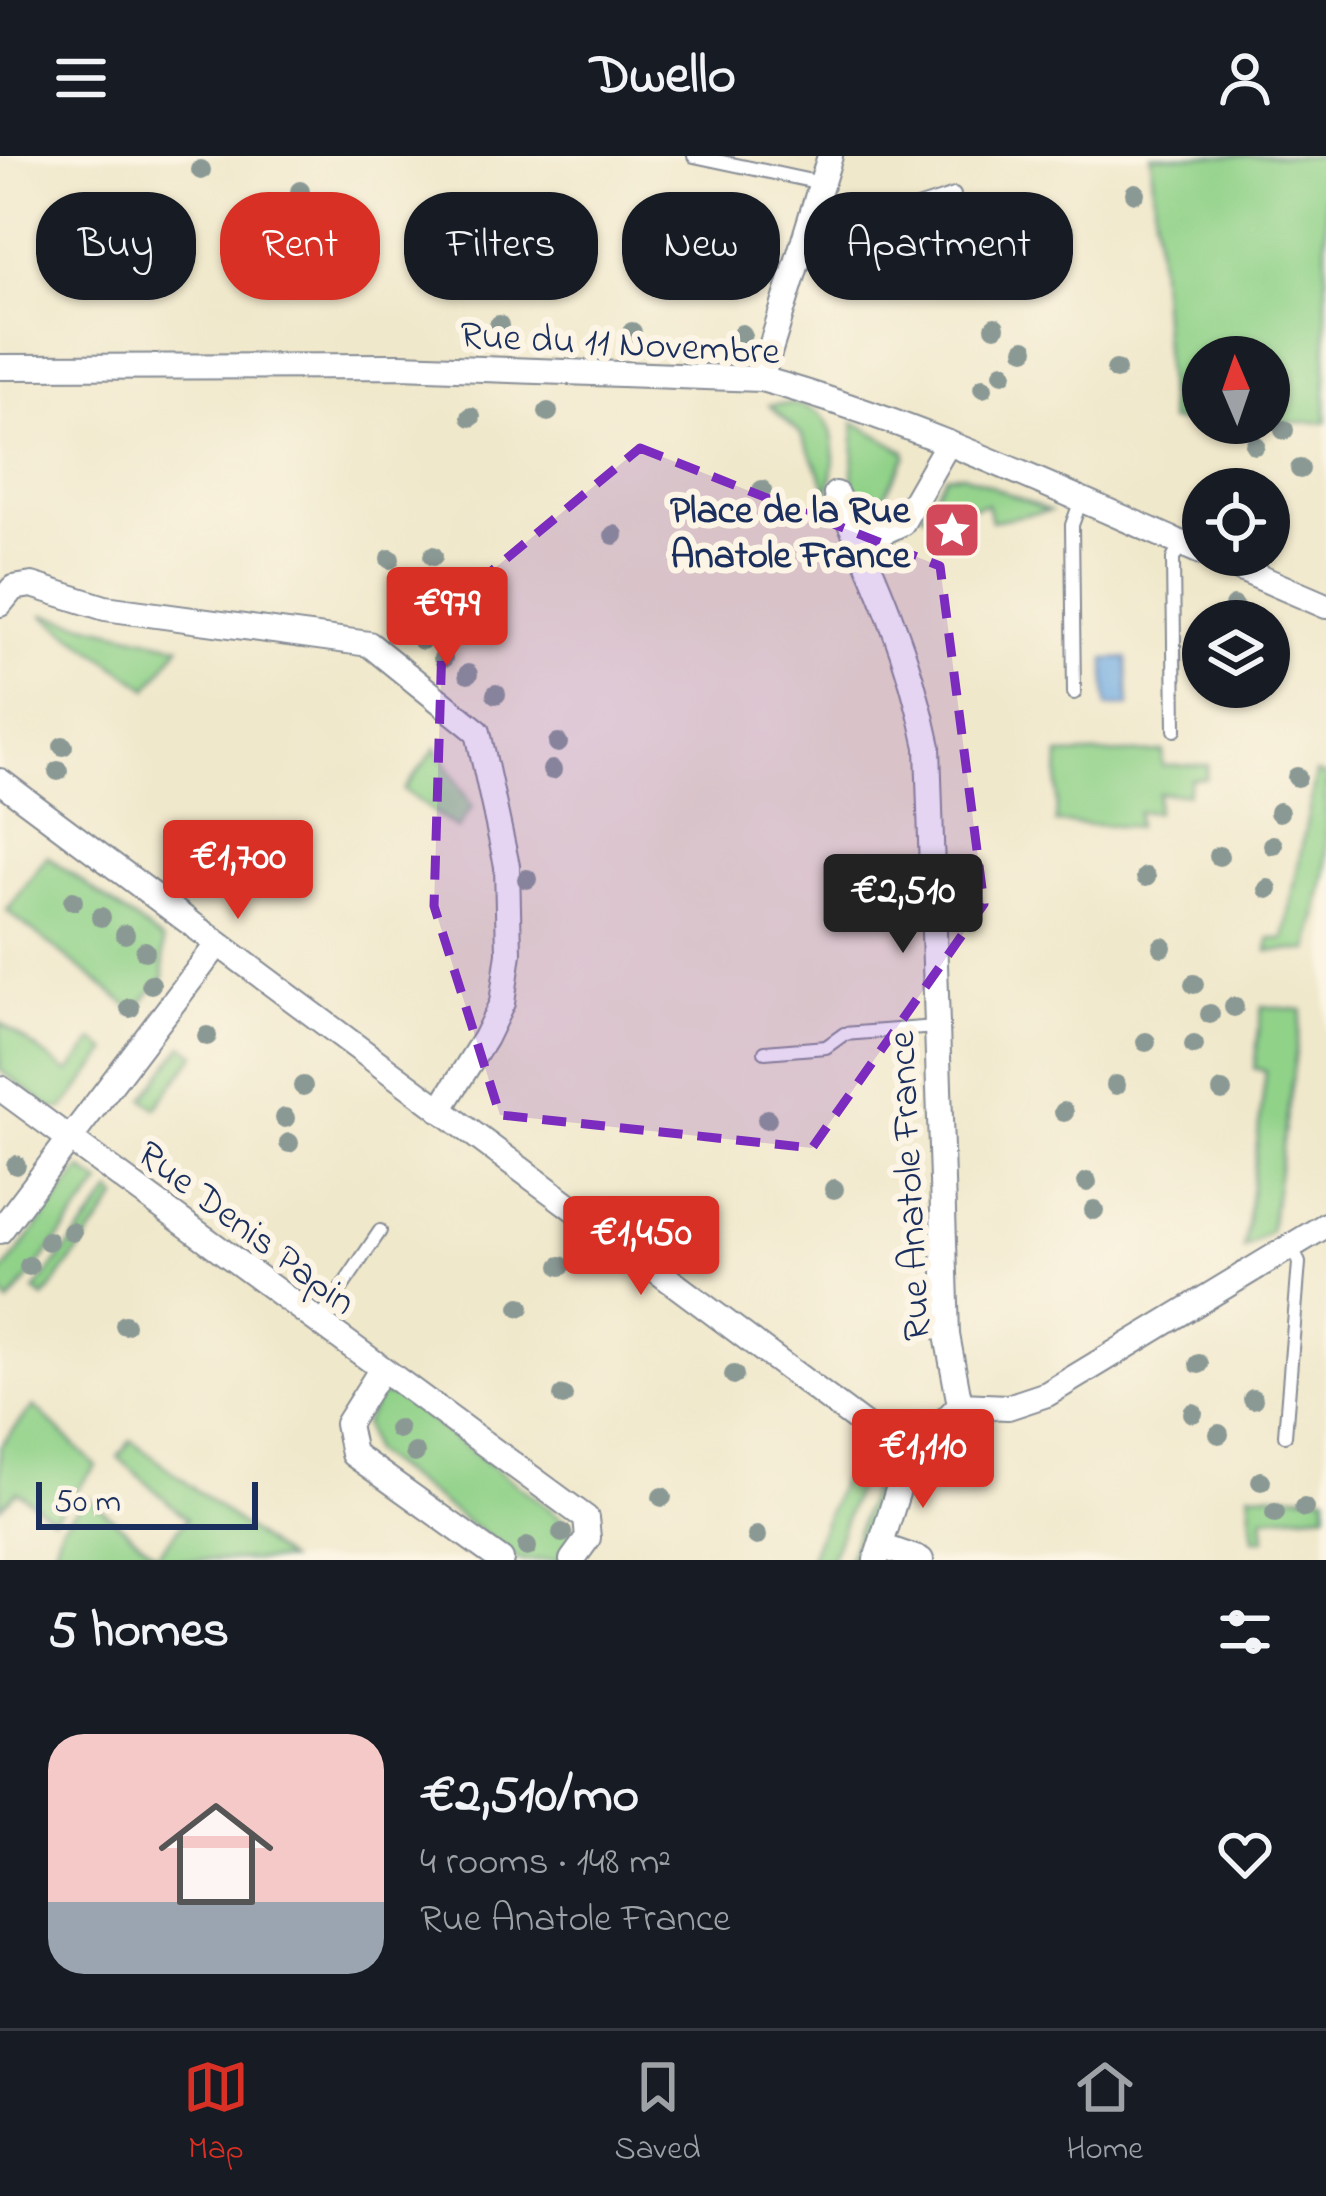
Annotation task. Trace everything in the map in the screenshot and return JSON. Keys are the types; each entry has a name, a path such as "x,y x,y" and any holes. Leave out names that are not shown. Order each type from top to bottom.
{"street":[{"path":"819,192 830,156"},
{"path":"761,379 804,243"},
{"name":"Rue du 11 Novembre","path":"0,368 401,366 761,379 806,389 948,443 1182,544"},
{"path":"860,543 902,523 948,443"},
{"name":"Rue Anatole France","path":"836,494 860,543 916,692 928,748 947,1335 960,1405"},
{"name":"Rue du 11 Novembre","path":"1257,576 1326,606"},
{"path":"4,590 32,585 105,608 369,644 478,731 507,866 509,953 502,1004 440,1110"},
{"path":"0,781 908,1458"},
{"path":"0,1231 218,945"},
{"name":"Rue Denis Papin","path":"0,1088 586,1518 588,1538 572,1560"},
{"path":"921,1560 879,1553 908,1458 960,1405 1008,1407 1047,1394 1326,1225"},
{"path":"381,1370 347,1424 353,1454 501,1560"}],"lane":[{"path":"694,156 822,183"},
{"path":"1074,693 1072,525 1081,500"},
{"path":"1175,730 1173,559 1182,556"},
{"path":"765,1052 826,1047 844,1034 936,1028"},
{"path":"318,1323 380,1232"},
{"path":"1285,1435 1299,1263 1291,1246"}],"highlighted area":[{"path":"640,448 940,566 984,904 812,1148 500,1115 434,906 443,611"}],"green space":[{"path":"1151,156 1326,156 1326,422 1290,422 1290,336 1182,336 1182,421 1169,421"},
{"path":"769,405 808,408 829,426 834,455 829,492 801,434"},
{"path":"854,422 905,451 874,514 868,515 853,489"},
{"path":"963,474 1049,511 991,521 987,504 929,516 922,513 946,475"},
{"path":"42,614 180,646 148,689"},
{"path":"436,748 472,807 457,829 404,790"},
{"path":"1163,752 1162,766 1208,765 1206,778 1191,779 1187,794 1158,793 1156,812 1138,812 1137,827 1056,823 1059,755"},
{"path":"1316,773 1326,776 1326,868 1310,950 1268,951 1270,938 1284,939"},
{"path":"47,856 163,941 164,977 135,1011 7,911"},
{"path":"1262,1006 1302,1010 1270,1232 1244,1249 1266,1071 1254,1068"},
{"path":"0,1022 69,1073 94,1040 108,1051 63,1109 51,1108 0,1070"},
{"path":"183,1045 196,1054 156,1108 144,1099"},
{"path":"81,1169 101,1184 9,1303 0,1291 0,1276"},
{"path":"112,1192 118,1198 44,1298 34,1291"},
{"path":"380,1395 397,1395 571,1525 574,1539 560,1560 519,1560 372,1452 364,1423"},
{"path":"34,1406 96,1466 53,1518 17,1491 0,1508 0,1446"},
{"path":"980,1419 987,1424 937,1481 924,1471 948,1440"},
{"path":"131,1440 287,1560 51,1560 61,1526 87,1497 157,1555 187,1519 118,1457"},
{"path":"851,1456 858,1484 831,1560 809,1560"},
{"path":"874,1481 881,1484 881,1499 860,1560 848,1560"},
{"path":"1249,1493 1326,1495 1326,1512 1263,1517 1265,1539 1254,1540"}],"water":[{"path":"1127,658 1129,706 1107,707 1105,659"}],"place":[{"name":"Place de la Rue Anatole France","path":"952,530"}]}
